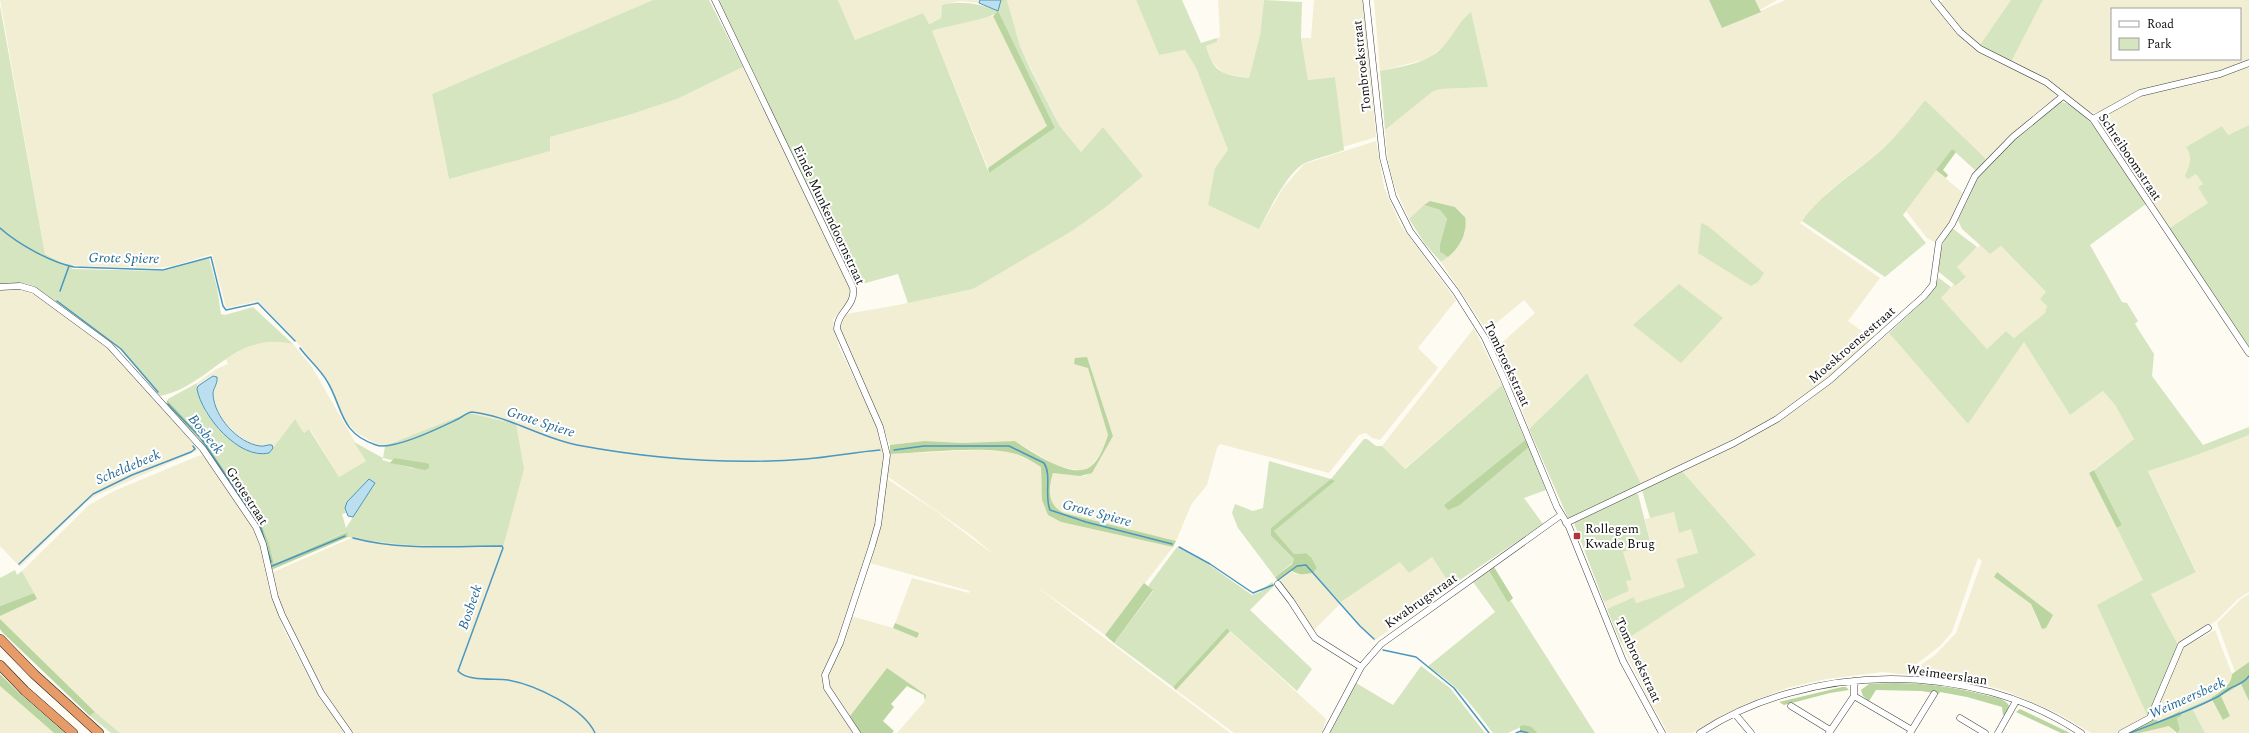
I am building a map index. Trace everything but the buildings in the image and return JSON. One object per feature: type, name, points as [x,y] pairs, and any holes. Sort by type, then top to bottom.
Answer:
[{"type":"highway","points":[[0,639],[34,674],[100,733]]},
{"type":"highway","points":[[0,665],[25,691],[73,733]]},
{"type":"street","name":"Einde Munkendoornstraat","points":[[715,0],[758,94],[853,288],[853,299],[837,322],[837,329],[880,426],[887,455],[884,484],[872,546],[840,643],[826,675],[827,688],[857,733]]},
{"type":"street","name":"Tombroekstraat","points":[[1366,0],[1383,158],[1394,201],[1413,236],[1456,292],[1485,338],[1503,377],[1561,516],[1566,523],[1623,661],[1662,733]]},
{"type":"street","name":"Schreiboomstraat","points":[[1934,0],[1960,32],[1980,48],[2046,82],[2093,119],[2249,353]]},
{"type":"street","points":[[2093,119],[2140,93],[2220,74],[2249,63]]},
{"type":"street","name":"Moeskroensestraat","points":[[1566,523],[1734,443],[1777,419],[1830,380],[1924,296],[1933,285],[1939,242],[1952,224],[1975,176],[2013,137],[2063,96]]},
{"type":"street","name":"Grotestraat","points":[[0,287],[20,286],[34,290],[109,345],[203,449],[256,527],[263,544],[274,597],[282,615],[322,693],[349,733]]},
{"type":"street","name":"Kwabrugstraat","points":[[1326,733],[1361,667],[1381,644],[1561,516]]},
{"type":"street","points":[[1278,584],[1315,638],[1361,667]]},
{"type":"street","points":[[2122,733],[2150,718],[2181,645],[2208,628]]},
{"type":"street","name":"Weimeerslaan","points":[[1700,733],[1735,714],[1803,690],[1854,681],[1908,679],[1938,682],[1994,693],[2070,726],[2081,733]]},
{"type":"street","points":[[1791,706],[1830,731],[1854,696],[1854,681]]},
{"type":"street","points":[[1854,696],[1911,732],[1934,694]]},
{"type":"street","points":[[1998,733],[2016,702]]},
{"type":"street","points":[[1735,714],[1751,733]]},
{"type":"street","points":[[1960,718],[1986,733]]},
{"type":"shaded area","points":[[0,0],[653,0],[432,94],[449,179],[550,137],[629,115],[677,99],[743,67],[851,292],[850,301],[833,319],[834,328],[839,347],[879,430],[883,447],[884,460],[877,515],[871,544],[835,650],[822,680],[824,689],[853,733],[352,733],[325,693],[293,633],[277,598],[271,573],[351,538],[371,542],[425,546],[468,413],[397,443],[385,446],[375,443],[357,433],[347,423],[340,412],[328,380],[302,348],[258,301],[226,308],[212,254],[173,266],[155,268],[80,266],[62,263],[45,254]]},
{"type":"shaded area","points":[[838,0],[980,0],[979,3],[960,1],[942,5],[941,18],[928,24],[923,13],[855,40]]},
{"type":"shaded area","points":[[1007,0],[1136,0],[1159,55],[1185,50],[1196,68],[1228,150],[1215,168],[1259,229],[1283,188],[1304,164],[1376,141],[1384,187],[1400,224],[1456,300],[1418,348],[1438,368],[1380,440],[1372,438],[1366,433],[1359,435],[1329,473],[1220,444],[1217,448],[1207,485],[1191,505],[1176,541],[1064,513],[1056,510],[1053,505],[1050,498],[1049,487],[1053,473],[1086,476],[1113,436],[1088,367],[1108,435],[1100,455],[1090,467],[1084,470],[1057,466],[1015,441],[962,443],[924,441],[890,445],[876,410],[846,349],[840,329],[846,314],[898,305],[973,289],[1072,231],[1106,207],[1143,176],[1103,127],[1081,152],[1059,125],[1020,46]]},
{"type":"shaded area","points":[[1218,0],[1264,0],[1260,35],[1249,78],[1224,74],[1210,60],[1206,46],[1217,42],[1217,38],[1220,37]]},
{"type":"shaded area","points":[[1314,0],[1363,0],[1376,137],[1343,147],[1335,77],[1308,80],[1301,38],[1311,38]]},
{"type":"shaded area","points":[[1374,0],[1709,0],[1723,28],[1785,0],[1931,0],[1957,32],[2042,82],[2056,95],[2054,99],[2031,117],[1986,159],[1925,100],[1899,132],[1879,152],[1828,192],[1800,223],[1880,278],[1848,321],[1873,339],[1820,386],[1764,424],[1641,484],[1587,373],[1529,429],[1508,373],[1496,348],[1535,313],[1524,300],[1486,330],[1441,262],[1454,251],[1465,232],[1465,217],[1455,207],[1430,201],[1409,219],[1394,185],[1388,161],[1385,130],[1432,92],[1440,89],[1488,87],[1453,34],[1445,45],[1427,59],[1380,71]]},
{"type":"shaded area","points":[[1755,0],[1777,0],[1760,10]]},
{"type":"shaded area","points":[[1943,0],[2011,0],[1980,45],[1962,31],[1939,5]]},
{"type":"shaded area","points":[[2043,0],[2249,0],[2249,60],[2221,71],[2142,90],[2099,112],[2091,113],[2011,62]]},
{"type":"shaded area","points":[[993,16],[1047,126],[988,168],[932,31],[970,20]]},
{"type":"shaded area","points":[[2249,66],[2249,125],[2228,135],[2222,126],[2186,147],[2191,154],[2191,162],[2186,176],[2196,174],[2203,184],[2198,187],[2209,203],[2168,229],[2100,125],[2100,121],[2102,117],[2140,96],[2209,81]]},
{"type":"shaded area","points":[[1936,170],[1963,193],[1948,226],[1936,243],[1927,238],[1906,211]]},
{"type":"shaded area","points":[[1980,245],[1990,254],[2001,246],[2046,292],[2047,306],[2045,313],[2014,338],[2006,331],[1987,349],[1940,298],[1954,284],[1957,286],[1966,277],[1956,267]]},
{"type":"shaded area","points":[[18,288],[40,297],[103,343],[118,357],[196,447],[197,451],[97,495],[86,502],[20,567],[0,546],[0,290]]},
{"type":"shaded area","points":[[1474,328],[1502,385],[1404,469],[1382,446]]},
{"type":"shaded area","points":[[1889,333],[1968,424],[2024,342],[2070,415],[2103,391],[2115,405],[2134,439],[2089,473],[2144,580],[2148,717],[2120,733],[2091,733],[2059,714],[2006,691],[1973,682],[1883,672],[1826,679],[1787,688],[1748,703],[1692,733],[1668,733],[1648,698],[1621,643],[1756,555],[1681,470],[1755,435],[1806,403]],"holes":[[[1978,558],[1982,561],[1956,633],[1935,655],[1912,671],[1909,670],[1941,645],[1952,632]],[[1997,572],[2053,615],[2045,628],[2039,624],[2031,604],[1994,577]]]},
{"type":"shaded area","points":[[278,340],[293,344],[312,367],[366,461],[339,477],[310,429],[304,433],[295,419],[273,448],[272,445],[262,447],[248,442],[234,432],[220,417],[215,406],[213,393],[217,383],[198,386],[197,383],[216,369],[228,364],[226,359],[243,349],[257,343]]},
{"type":"shaded area","points":[[2249,435],[2249,592],[2238,599],[2216,621],[2178,645],[2151,594],[2196,571],[2148,470],[2197,455]]},
{"type":"shaded area","points":[[979,450],[1003,451],[1016,454],[1041,466],[1041,485],[1048,515],[1061,522],[1173,547],[1105,635],[1033,584],[1230,733],[897,733],[925,701],[926,695],[887,668],[850,716],[829,685],[828,675],[851,616],[893,628],[917,638],[918,633],[895,623],[912,578],[969,593],[970,591],[870,563],[887,479],[933,509],[997,557],[972,536],[887,476],[890,454]]},
{"type":"shaded area","points":[[203,455],[253,528],[259,541],[269,589],[284,630],[320,698],[346,733],[120,733],[95,712],[0,619],[0,616],[37,599],[22,571],[89,505],[114,491]]},
{"type":"shaded area","points":[[1674,512],[1691,529],[1698,553],[1685,587],[1636,603],[1634,597],[1607,609],[1604,602],[1629,591],[1626,581],[1632,579],[1623,552],[1651,545],[1645,519]]},
{"type":"shaded area","points":[[1432,557],[1451,586],[1374,641],[1341,603],[1313,631],[1277,580],[1291,570],[1295,574],[1313,573],[1341,602],[1400,562]]},
{"type":"shaded area","points":[[2249,594],[2249,662],[2235,672],[2217,623],[2241,599]]},
{"type":"shaded area","points":[[2215,630],[2232,674],[2232,679],[2211,698],[2163,719],[2156,721],[2152,719],[2180,649]]},
{"type":"shaded area","points":[[1230,631],[1326,719],[1322,733],[1234,733],[1176,690]]},
{"type":"shaded area","points":[[2241,684],[2249,701],[2249,733],[2205,733],[2193,710],[2212,701],[2223,720],[2230,716],[2221,696]]},
{"type":"shaded area","points":[[0,686],[25,708],[54,733],[0,733]]},
{"type":"shaded area","points":[[2170,726],[2175,733],[2139,733],[2160,727]]},
{"type":"green space","points":[[653,0],[709,0],[743,67],[677,99],[629,115],[550,137],[550,151],[449,179],[432,94]]},
{"type":"green space","points":[[719,0],[838,0],[855,40],[923,13],[929,24],[941,18],[942,5],[963,3],[985,6],[998,11],[1001,0],[1007,0],[1020,46],[1059,125],[1081,152],[1103,127],[1143,176],[1106,207],[1072,231],[973,289],[908,303],[898,274],[855,286]],"holes":[[[998,12],[1055,128],[989,173],[932,31],[986,18]]]},
{"type":"green space","points":[[1136,0],[1182,0],[1201,43],[1217,38],[1217,42],[1206,46],[1212,62],[1216,67],[1220,71],[1232,76],[1249,78],[1260,35],[1264,0],[1302,2],[1301,38],[1308,80],[1335,77],[1344,150],[1310,161],[1298,168],[1285,183],[1259,229],[1208,205],[1215,168],[1228,150],[1196,68],[1185,50],[1159,55]]},
{"type":"green space","points":[[1709,0],[1755,0],[1761,12],[1722,28]]},
{"type":"green space","points":[[2011,0],[2043,0],[2011,62],[1992,54],[1980,45]]},
{"type":"green space","points":[[0,6],[45,254],[62,263],[73,265],[72,269],[164,271],[209,258],[217,287],[221,314],[225,315],[253,307],[293,344],[272,342],[254,345],[223,361],[178,391],[160,396],[121,350],[34,286],[23,283],[0,284]]},
{"type":"green space","points":[[998,11],[1055,128],[989,173],[988,168],[1047,126],[993,16]]},
{"type":"green space","points":[[1471,12],[1488,87],[1440,89],[1432,92],[1385,130],[1380,71],[1416,63],[1432,56],[1440,50],[1467,15]]},
{"type":"green space","points":[[1925,100],[1986,159],[1976,171],[1952,149],[1903,215],[1926,243],[1885,277],[1802,221],[1828,193],[1885,147],[1903,128]]},
{"type":"green space","points":[[2061,102],[2072,106],[2084,115],[2096,129],[2146,204],[2090,245],[2122,302],[2127,303],[2138,321],[2135,324],[2154,354],[2152,376],[2203,445],[2249,427],[2249,435],[2197,455],[2148,471],[2196,572],[2151,594],[2178,645],[2148,717],[2097,605],[2143,580],[2117,528],[2122,525],[2094,470],[2134,439],[2115,405],[2103,391],[2070,415],[2024,342],[1968,424],[1889,333],[1926,299],[1939,278],[1951,287],[1941,298],[1987,349],[2006,331],[2014,338],[2045,313],[2047,306],[2040,299],[2046,292],[2001,246],[1990,254],[1962,229],[1958,220],[1980,173],[2012,140],[2056,104]]},
{"type":"green space","points":[[2249,125],[2249,349],[2168,229],[2208,203],[2198,187],[2203,184],[2196,174],[2188,179],[2185,176],[2190,161],[2190,154],[2186,147],[2222,126],[2228,135]]},
{"type":"green space","points":[[1952,149],[1956,152],[1943,170],[1948,175],[1946,178],[1936,170]]},
{"type":"green space","points":[[1430,201],[1455,207],[1465,217],[1466,223],[1462,239],[1456,249],[1448,257],[1440,252],[1440,244],[1447,219],[1440,210],[1424,205]]},
{"type":"green space","points":[[1424,205],[1440,210],[1447,219],[1440,244],[1440,252],[1448,257],[1441,262],[1425,244],[1409,219]]},
{"type":"green space","points":[[1701,223],[1708,226],[1764,273],[1758,282],[1751,286],[1698,253]]},
{"type":"green space","points":[[1952,228],[1977,247],[1957,267],[1966,277],[1956,286],[1939,272],[1941,248]]},
{"type":"green space","points":[[1679,284],[1723,318],[1681,363],[1633,325]]},
{"type":"green space","points":[[1087,357],[1113,436],[1092,473],[1080,476],[1053,473],[1050,485],[1050,496],[1054,506],[1064,513],[1176,541],[1173,547],[1061,522],[1048,515],[1042,500],[1041,467],[1016,454],[988,450],[954,450],[890,454],[890,445],[924,441],[962,443],[1015,441],[1051,463],[1062,467],[1073,470],[1082,470],[1090,467],[1099,457],[1108,435],[1088,368],[1074,364],[1075,358]]},
{"type":"green space","points":[[1587,373],[1641,484],[1568,518],[1529,429]]},
{"type":"green space","points":[[197,383],[199,397],[206,413],[219,429],[253,453],[269,453],[295,419],[304,433],[309,429],[339,477],[366,461],[354,442],[383,458],[385,446],[468,413],[516,424],[524,469],[503,547],[406,545],[367,541],[348,537],[346,532],[274,564],[269,543],[262,526],[202,437],[168,403],[168,399]],"holes":[[[383,458],[392,460],[394,458],[415,469],[382,460]],[[375,483],[346,528],[342,514],[346,513],[345,508]]]},
{"type":"green space","points":[[1502,385],[1525,440],[1444,505],[1460,505],[1529,447],[1546,490],[1524,498],[1543,524],[1451,586],[1432,557],[1409,573],[1400,562],[1341,602],[1313,573],[1317,568],[1312,558],[1306,553],[1294,554],[1273,531],[1335,481],[1271,528],[1271,536],[1294,559],[1292,563],[1275,577],[1238,528],[1232,513],[1235,504],[1253,511],[1263,508],[1269,461],[1331,479],[1364,439],[1367,439],[1376,446],[1382,446],[1405,469]]},
{"type":"green space","points":[[167,400],[202,437],[262,526],[269,543],[274,564],[347,532],[348,537],[271,570],[260,528],[200,440],[166,406]]},
{"type":"green space","points":[[1525,440],[1529,447],[1460,505],[1448,510],[1444,505]]},
{"type":"green space","points":[[394,458],[426,463],[429,464],[429,468],[425,470],[390,463]]},
{"type":"green space","points":[[1681,470],[1756,555],[1621,643],[1607,609],[1634,597],[1636,603],[1685,587],[1676,559],[1698,553],[1691,529],[1679,533],[1674,512],[1650,518],[1642,490]]},
{"type":"green space","points":[[2094,470],[2122,525],[2117,528],[2089,473]]},
{"type":"green space","points":[[1331,479],[1335,481],[1274,531],[1294,554],[1306,553],[1312,558],[1317,568],[1313,573],[1304,574],[1299,574],[1291,570],[1277,580],[1275,577],[1292,564],[1294,559],[1271,536],[1271,528]]},
{"type":"green space","points":[[1634,494],[1638,494],[1651,545],[1623,552],[1632,580],[1626,581],[1629,591],[1604,602],[1574,523]]},
{"type":"green space","points":[[1177,547],[1208,564],[1252,595],[1260,592],[1272,582],[1275,585],[1250,610],[1312,669],[1297,691],[1227,628],[1173,687],[1114,643],[1153,591],[1148,586]]},
{"type":"green space","points":[[1494,567],[1513,598],[1508,603],[1489,571]]},
{"type":"green space","points":[[15,570],[17,575],[22,571],[34,593],[0,606],[0,578]]},
{"type":"green space","points":[[1489,571],[1508,603],[1511,601],[1595,733],[1538,733],[1532,727],[1525,725],[1508,733],[1493,733],[1471,705],[1447,680],[1427,667],[1495,612],[1473,582]]},
{"type":"green space","points":[[1997,572],[2053,615],[2046,628],[2042,629],[2031,604],[1994,577]]},
{"type":"green space","points":[[1144,583],[1153,590],[1114,643],[1105,635]]},
{"type":"green space","points":[[34,593],[37,599],[0,616],[0,606]]},
{"type":"green space","points":[[0,619],[95,712],[90,716],[2,632],[0,629]]},
{"type":"green space","points":[[895,623],[919,633],[917,638],[893,628]]},
{"type":"green space","points":[[1227,628],[1230,631],[1176,690],[1173,687]]},
{"type":"green space","points":[[2249,662],[2249,701],[2241,684],[2221,696],[2230,716],[2223,720],[2211,698],[2230,682],[2232,674]]},
{"type":"green space","points":[[1421,666],[1450,688],[1485,733],[1330,733],[1356,683],[1393,705]]},
{"type":"green space","points":[[887,668],[926,695],[925,701],[924,695],[907,686],[891,704],[894,707],[883,721],[894,731],[892,733],[860,733],[850,716]]},
{"type":"green space","points":[[0,674],[19,693],[65,733],[54,733],[0,686]]},
{"type":"green space","points":[[1898,683],[1942,686],[1998,698],[2005,701],[2009,706],[2005,715],[2003,715],[2002,707],[1967,697],[1940,692],[1939,694],[1921,691],[1876,690],[1869,701],[1863,696],[1861,690],[1869,684]]},
{"type":"green space","points":[[1846,687],[1849,690],[1830,693],[1784,705],[1779,702]]},
{"type":"green space","points":[[2211,698],[2212,701],[2193,710],[2205,733],[2177,733],[2180,730],[2177,718],[2182,716],[2180,711]]},
{"type":"green space","points":[[2020,709],[2070,733],[2061,733],[2016,712]]},
{"type":"green space","points":[[2180,711],[2182,716],[2177,718],[2180,730],[2177,733],[2169,726],[2139,733],[2125,733],[2152,719],[2159,721]]},
{"type":"green space","points":[[95,712],[120,733],[111,733],[90,716]]},
{"type":"green space","points":[[1525,725],[1532,727],[1538,733],[1520,733],[1520,726]]},
{"type":"water","points":[[980,0],[1001,0],[998,11],[979,3]]},
{"type":"water","points":[[213,376],[217,377],[217,382],[213,392],[214,403],[223,420],[229,428],[244,440],[260,446],[272,445],[273,448],[269,453],[257,453],[246,450],[234,443],[214,423],[200,400],[197,389],[198,386]]},
{"type":"water","points":[[369,479],[375,483],[353,517],[348,516],[345,508],[347,502]]},
{"type":"waterway","name":"Grote Spiere","points":[[0,228],[35,252],[65,265],[74,267],[163,270],[211,257],[223,306],[226,310],[258,303],[295,341]]},
{"type":"waterway","name":"Bosbeek","points":[[60,291],[69,266]]},
{"type":"waterway","name":"Bosbeek","points":[[57,301],[121,349],[158,392]]},
{"type":"waterway","name":"Grote Spiere","points":[[300,348],[327,381],[348,426],[355,434],[376,445],[394,445],[405,442],[472,412],[486,414],[512,422],[564,442],[577,445],[634,454],[691,460],[777,461],[880,450]]},
{"type":"waterway","name":"Bosbeek","points":[[168,404],[200,437],[261,528],[271,562]]},
{"type":"waterway","name":"Scheldebeek","points":[[19,564],[93,494],[132,475],[191,452],[195,449],[193,446]]},
{"type":"waterway","name":"Grote Spiere","points":[[894,450],[924,446],[1009,446],[1044,463],[1048,479],[1048,504],[1050,510],[1086,522],[1172,544]]},
{"type":"waterway","name":"Bosbeek","points":[[272,566],[345,536]]},
{"type":"waterway","name":"Bosbeek","points":[[353,538],[390,545],[408,546],[502,546],[503,548],[458,671],[468,677],[508,680],[544,692],[580,714],[589,723],[595,733]]},
{"type":"waterway","name":"Grote Spiere","points":[[1179,547],[1210,564],[1253,593],[1273,585]]},
{"type":"waterway","name":"Grote Spiere","points":[[1278,580],[1297,566],[1306,565],[1360,626],[1374,639]]},
{"type":"waterway","name":"Grote Spiere","points":[[1383,650],[1416,657],[1454,688],[1489,733]]},
{"type":"waterway","name":"Weimeersbeek","points":[[2130,733],[2183,713],[2215,698],[2243,682],[2249,676]]},
{"type":"waterway","name":"Grote Spiere","points":[[1516,733],[1521,731],[1528,733]]},
{"type":"place","name":"Rollegem Kwade Brug","points":[[1577,536]]}]
